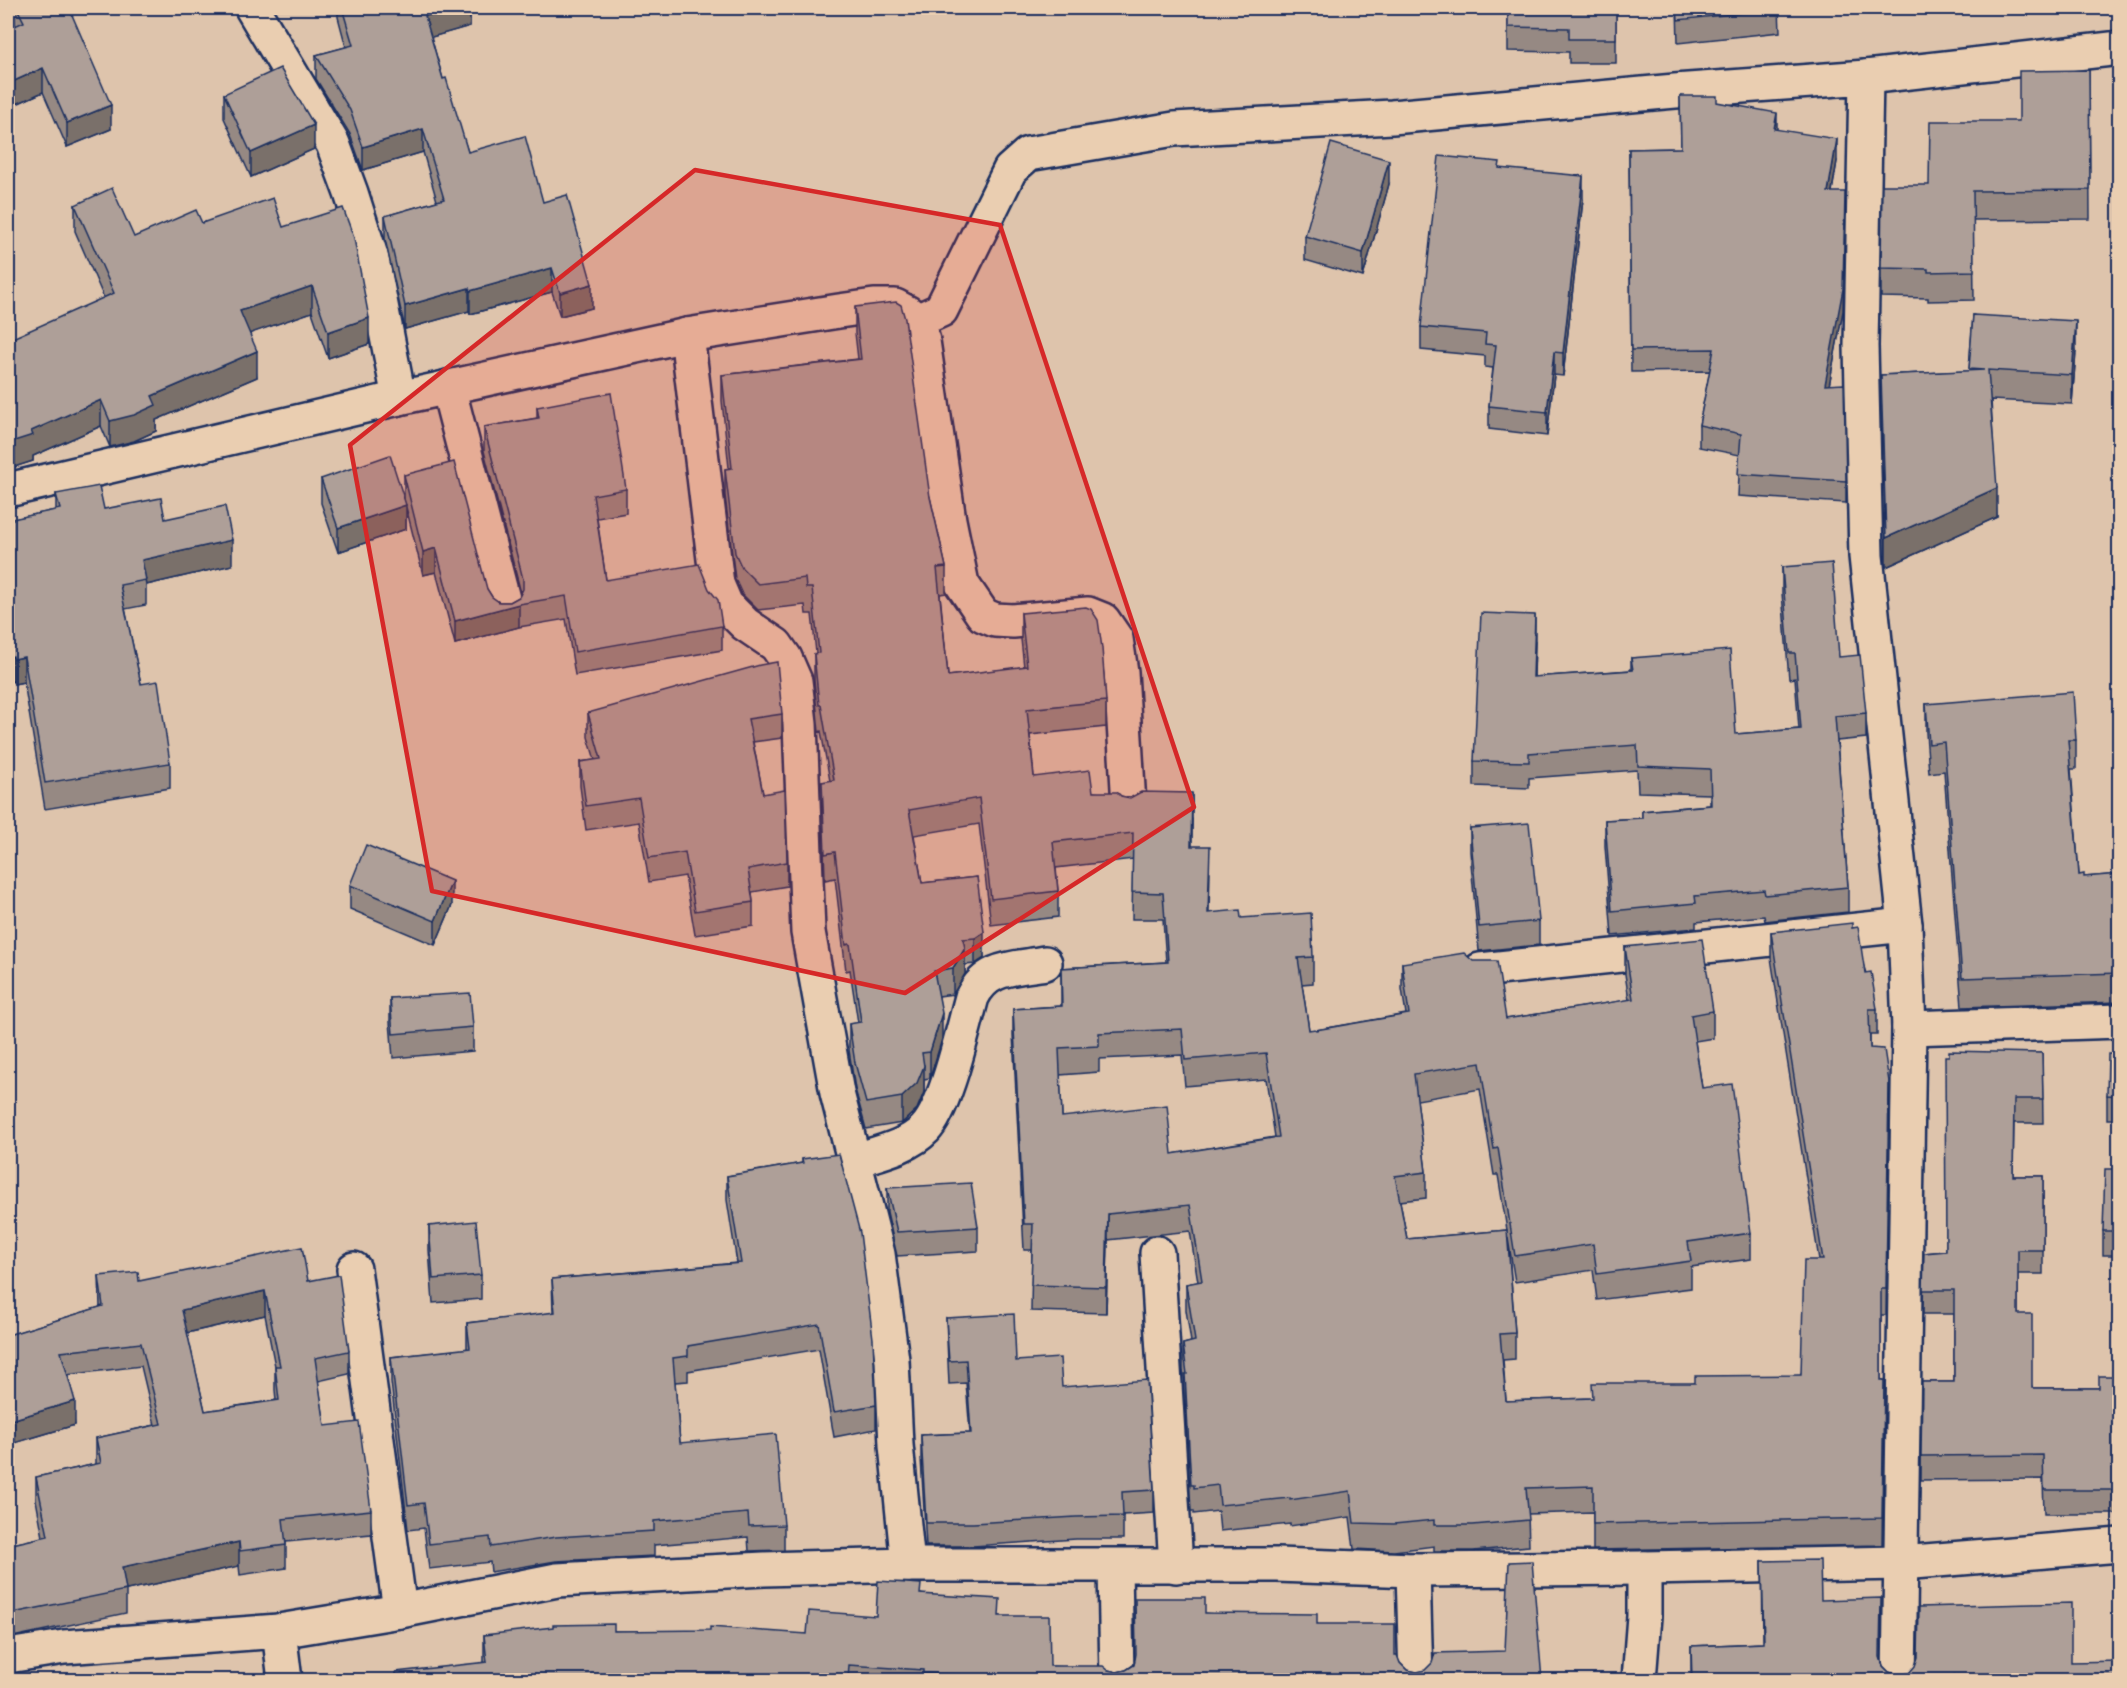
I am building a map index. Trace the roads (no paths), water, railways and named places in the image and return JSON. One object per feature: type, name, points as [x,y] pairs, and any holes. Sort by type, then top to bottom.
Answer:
[{"type":"street","points":[[252,8],[333,144],[372,259],[399,398]]},
{"type":"street","points":[[917,321],[941,310],[1010,170],[1028,154],[1174,129],[1392,117],[1675,91],[1866,77],[2120,48]]},
{"type":"street","points":[[1866,77],[1861,346],[1866,556],[1905,925],[1909,1028],[1899,1680]]},
{"type":"street","points":[[8,489],[399,398],[687,335],[874,306],[894,306],[917,321],[923,340],[949,520],[962,584],[983,615],[995,620],[1012,621],[1088,614],[1103,620],[1116,639],[1121,672],[1129,805]]},
{"type":"street","points":[[687,335],[717,584],[726,605],[745,624],[776,645],[785,658],[795,681],[800,723],[808,933],[837,1093],[878,1254],[892,1360],[896,1446],[908,1565]]},
{"type":"street","points":[[448,387],[505,607]]},
{"type":"street","points":[[1480,970],[1905,925]]},
{"type":"street","points":[[854,1161],[904,1144],[925,1130],[938,1110],[978,985],[986,977],[1000,971],[1045,963]]},
{"type":"street","points":[[1909,1028],[2120,1022]]},
{"type":"street","points":[[1157,1253],[1176,1566]]},
{"type":"street","points":[[354,1269],[400,1611]]},
{"type":"street","points":[[8,1656],[64,1647],[279,1631],[400,1611],[557,1580],[764,1569],[908,1565],[1277,1565],[1413,1570],[1644,1568],[1901,1563],[2120,1545]]},
{"type":"street","points":[[1115,1566],[1117,1680]]},
{"type":"street","points":[[1639,1680],[1644,1616],[1644,1568]]},
{"type":"street","points":[[1413,1570],[1416,1680]]},
{"type":"street","points":[[279,1631],[285,1680]]}]
